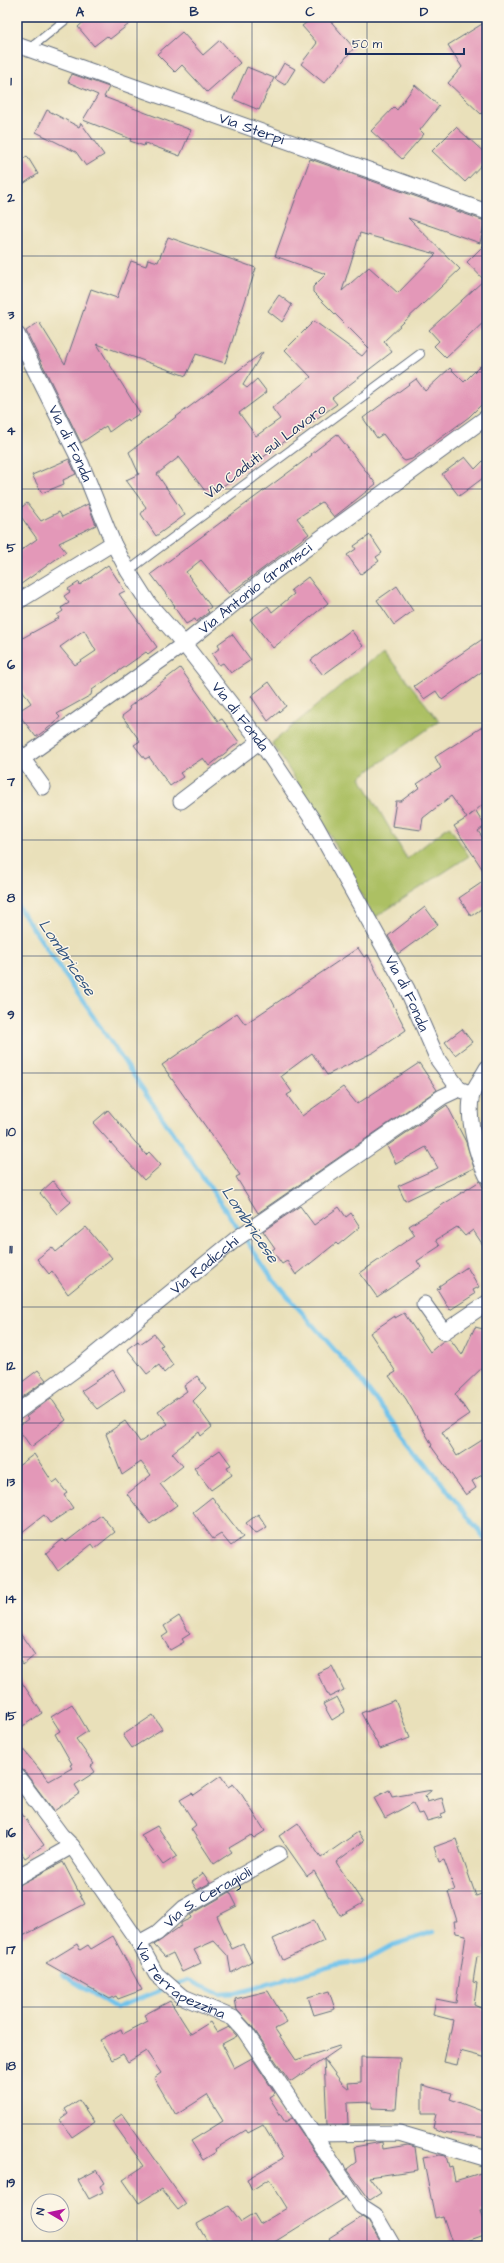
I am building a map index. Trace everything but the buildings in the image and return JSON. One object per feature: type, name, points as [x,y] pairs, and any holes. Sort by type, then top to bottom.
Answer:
[{"type":"street","name":"Via Sterpi","points":[[23,47],[487,212]]},
{"type":"street","name":"Via di Fonda","points":[[17,334],[81,463],[113,543],[128,571],[149,604],[184,644],[260,741],[314,822],[407,989],[438,1060],[466,1092]]},
{"type":"street","name":"Via Antonio Gramsci","points":[[20,755],[184,644],[270,575],[487,417]]},
{"type":"street","points":[[17,602],[113,543]]},
{"type":"street","points":[[181,802],[260,741]]},
{"type":"street","points":[[20,755],[43,787]]},
{"type":"street","points":[[487,1068],[466,1092],[474,1135],[482,1167],[487,1176]]},
{"type":"street","name":"Via Radicchi","points":[[17,1412],[83,1364],[236,1239],[260,1222],[442,1097],[487,1089]]},
{"type":"street","points":[[424,1304],[444,1332],[487,1303]]},
{"type":"street","name":"Via Terrapezzina","points":[[17,1776],[61,1835],[72,1846],[139,1943],[156,1974],[181,1996],[233,2018],[244,2030],[361,2206],[375,2214],[393,2246]]},
{"type":"street","points":[[17,1877],[72,1846]]},
{"type":"street","name":"Via S. Ceragioli","points":[[139,1943],[157,1934],[184,1908],[279,1854]]},
{"type":"street","points":[[312,2134],[399,2133],[487,2159]]},
{"type":"lane","points":[[23,47],[69,17]]},
{"type":"lane","name":"Via Caduti sul Lavoro","points":[[128,571],[420,354]]},
{"type":"green space","points":[[383,650],[439,721],[360,777],[407,859],[449,826],[469,856],[374,918],[326,827],[272,743]]},
{"type":"waterway","name":"Lombricese","points":[[17,905],[272,1278],[359,1378],[487,1541]]},
{"type":"waterway","points":[[174,1985],[188,1980],[220,1994],[236,1993],[336,1965],[364,1961],[393,1945],[433,1932]]},
{"type":"waterway","points":[[62,1974],[116,2008],[167,1988]]}]
